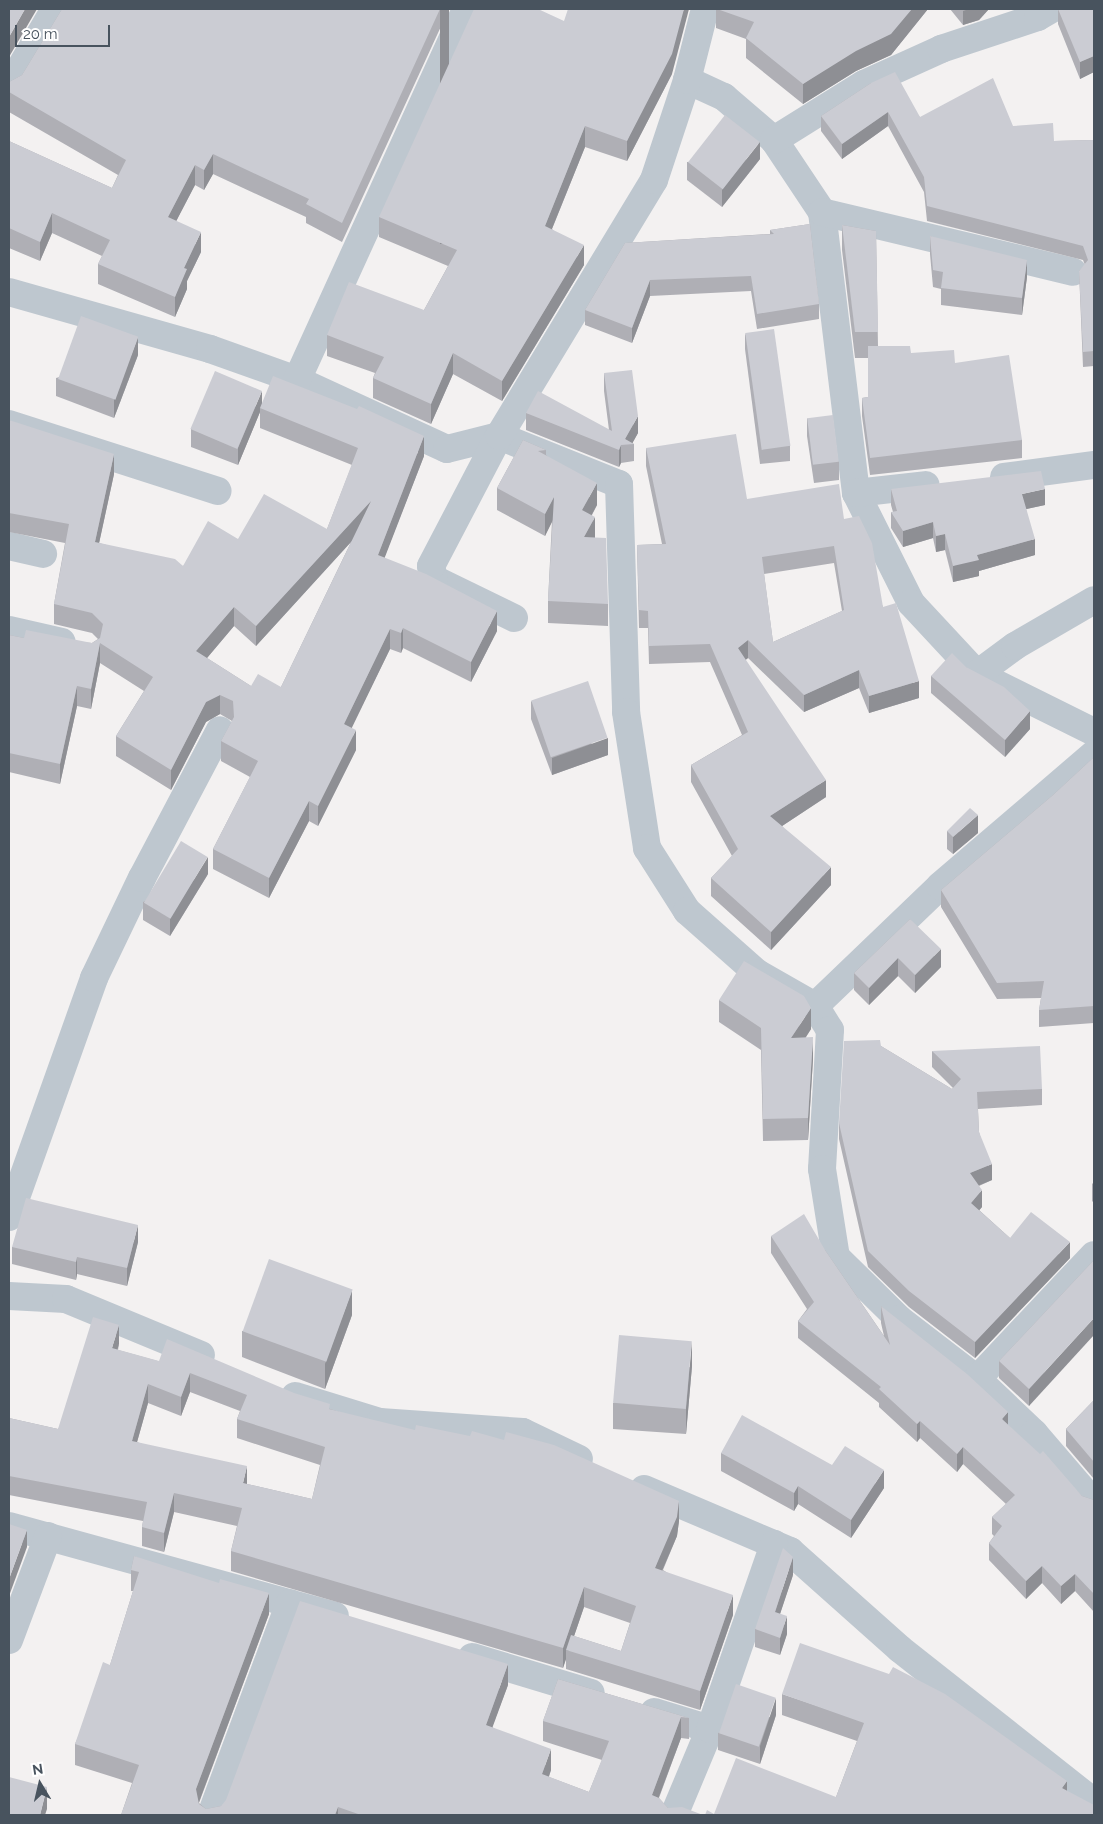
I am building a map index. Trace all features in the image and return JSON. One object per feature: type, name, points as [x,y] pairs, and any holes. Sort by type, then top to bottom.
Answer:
[{"type":"street","points":[[9,87],[55,9]]},
{"type":"street","points":[[297,380],[466,9]]},
{"type":"street","points":[[514,618],[434,579],[430,573],[499,436],[654,180],[687,80],[705,9]]},
{"type":"street","points":[[774,140],[864,84],[941,49],[1038,17],[1052,9]]},
{"type":"street","points":[[687,80],[724,97],[774,140],[822,212],[856,492],[911,604],[977,674],[1094,732]]},
{"type":"street","points":[[822,212],[1073,272]]},
{"type":"street","points":[[9,292],[210,349],[297,380],[447,449],[499,436],[619,484],[626,712],[647,848],[687,911],[757,973],[816,1006],[830,1030],[822,1169],[836,1256],[899,1319],[977,1379],[1034,1433],[1094,1503]]},
{"type":"street","points":[[9,424],[218,492]]},
{"type":"street","points":[[976,479],[1094,465]]},
{"type":"street","points":[[856,492],[948,482]]},
{"type":"street","points":[[9,546],[43,554]]},
{"type":"street","points":[[977,674],[1016,646],[1094,600]]},
{"type":"street","points":[[9,630],[88,648]]},
{"type":"street","points":[[9,1217],[94,978],[142,878],[220,730]]},
{"type":"street","points":[[816,1006],[940,886],[1094,754]]},
{"type":"street","points":[[977,1379],[1094,1255]]},
{"type":"street","points":[[9,1296],[66,1299],[221,1364]]},
{"type":"street","points":[[274,1387],[300,1398],[380,1422],[523,1432],[608,1473],[790,1551],[900,1649],[1094,1802]]},
{"type":"street","points":[[9,1526],[357,1623]]},
{"type":"street","points":[[9,1640],[48,1536]]},
{"type":"street","points":[[674,1815],[710,1729],[774,1544]]},
{"type":"street","points":[[212,1815],[290,1603]]},
{"type":"street","points":[[443,1649],[710,1729]]},
{"type":"building","points":[[9,9],[25,9],[9,37]]},
{"type":"building","points":[[62,9],[440,9],[342,223],[306,204],[309,199],[213,154],[204,170],[195,165],[168,217],[201,232],[184,268],[187,269],[175,297],[98,264],[110,240],[52,213],[40,242],[9,228],[9,141],[112,188],[126,160],[9,92],[9,82],[22,75]]},
{"type":"building","points":[[474,9],[538,9],[564,21],[568,9],[684,9],[672,54],[627,141],[585,126],[545,226],[584,245],[502,381],[453,353],[431,404],[373,378],[384,357],[327,335],[349,282],[424,310],[457,250],[379,217]]},
{"type":"building","points":[[717,9],[912,9],[891,34],[856,51],[803,84],[746,38],[754,22]]},
{"type":"building","points":[[1058,9],[1094,9],[1094,56],[1080,62]]},
{"type":"building","points":[[895,72],[920,117],[993,78],[1013,126],[1053,123],[1054,141],[1094,140],[1094,351],[1083,352],[1079,271],[1088,260],[1083,246],[927,206],[924,177],[888,112],[842,144],[821,116],[871,83]]},
{"type":"building","points":[[725,115],[760,142],[723,189],[688,162]]},
{"type":"building","points":[[810,224],[819,304],[757,314],[751,276],[650,280],[632,328],[585,310],[625,243],[774,234],[770,230]]},
{"type":"building","points":[[842,225],[876,231],[878,332],[855,332]]},
{"type":"building","points":[[930,236],[1027,260],[1022,298],[941,288],[943,272],[933,270]]},
{"type":"building","points":[[81,316],[138,337],[115,400],[58,379]]},
{"type":"building","points":[[774,329],[790,446],[762,450],[745,333]]},
{"type":"building","points":[[868,346],[910,346],[911,353],[954,350],[955,363],[1009,355],[1022,440],[870,458],[862,398],[868,397]]},
{"type":"building","points":[[632,370],[638,416],[625,439],[634,444],[621,445],[619,450],[526,413],[538,391],[612,431],[604,373]]},
{"type":"building","points":[[215,371],[262,391],[237,449],[190,429]]},
{"type":"building","points":[[273,376],[357,409],[359,406],[424,436],[378,555],[426,574],[497,611],[471,662],[403,628],[401,633],[390,629],[344,724],[356,730],[318,806],[309,801],[269,878],[213,849],[258,761],[221,741],[234,717],[233,701],[220,695],[206,702],[171,770],[116,736],[153,677],[100,643],[91,689],[77,686],[60,764],[9,753],[9,635],[24,638],[26,630],[92,643],[100,638],[103,624],[92,613],[54,604],[69,524],[9,513],[9,420],[114,454],[95,542],[175,559],[183,566],[208,521],[238,539],[264,494],[327,529],[358,448],[260,408]],"holes":[[[371,501],[281,687],[258,674],[251,686],[196,651],[234,607],[256,626]]]},
{"type":"building","points":[[833,415],[839,462],[813,465],[807,418]]},
{"type":"building","points":[[736,434],[747,499],[839,484],[844,519],[859,516],[872,543],[883,607],[896,603],[919,681],[869,696],[859,670],[804,695],[748,640],[738,648],[826,780],[770,816],[831,867],[771,932],[711,878],[738,849],[691,765],[748,732],[710,644],[649,646],[648,611],[639,610],[637,545],[666,544],[646,448]],"holes":[[[834,546],[844,610],[773,642],[762,557]]]},
{"type":"building","points":[[523,440],[546,450],[538,451],[597,483],[582,510],[595,517],[584,537],[606,538],[608,604],[548,601],[554,497],[545,514],[497,488]]},
{"type":"building","points":[[1041,471],[1045,489],[1022,494],[1035,539],[977,555],[979,560],[953,566],[945,534],[936,536],[933,522],[903,531],[891,512],[897,511],[891,489]]},
{"type":"building","points":[[952,653],[966,667],[1004,687],[1030,711],[1005,740],[931,676]]},
{"type":"building","points":[[588,681],[608,738],[551,757],[531,701]]},
{"type":"building","points":[[1094,757],[1094,1006],[1039,1010],[1044,981],[997,983],[941,890],[1053,795]]},
{"type":"building","points":[[970,808],[978,815],[953,837],[947,831]]},
{"type":"building","points":[[181,841],[208,857],[170,919],[144,903]]},
{"type":"building","points":[[910,919],[941,949],[915,975],[898,958],[869,988],[854,973]]},
{"type":"building","points":[[744,961],[804,996],[811,1008],[791,1038],[813,1037],[808,1118],[763,1119],[761,1028],[719,1000]]},
{"type":"building","points":[[880,1040],[881,1046],[952,1089],[961,1079],[932,1051],[1040,1046],[1042,1089],[977,1092],[979,1132],[992,1164],[970,1173],[982,1190],[971,1203],[1010,1238],[1031,1212],[1070,1242],[975,1342],[909,1291],[868,1251],[839,1123],[844,1041]]},
{"type":"building","points":[[26,1198],[138,1225],[127,1268],[77,1257],[76,1262],[12,1247]]},
{"type":"building","points":[[804,1214],[825,1250],[890,1345],[881,1306],[967,1374],[1008,1412],[1002,1419],[1040,1454],[1043,1451],[1082,1496],[1094,1500],[1094,1594],[1075,1574],[1061,1586],[1042,1566],[1026,1581],[989,1543],[1002,1526],[992,1517],[1015,1495],[963,1447],[957,1454],[920,1421],[917,1424],[879,1389],[881,1387],[798,1321],[814,1302],[771,1236]]},
{"type":"building","points":[[269,1259],[353,1289],[326,1362],[243,1331]]},
{"type":"building","points":[[1094,1260],[1094,1318],[1029,1389],[999,1361]]},
{"type":"building","points":[[93,1317],[119,1325],[112,1348],[159,1361],[167,1339],[294,1393],[330,1404],[329,1409],[415,1430],[416,1425],[470,1436],[472,1431],[504,1440],[506,1432],[554,1445],[679,1501],[677,1517],[655,1568],[733,1595],[700,1691],[566,1650],[571,1635],[621,1651],[636,1606],[584,1587],[563,1648],[231,1551],[242,1508],[174,1493],[164,1533],[142,1527],[147,1502],[9,1476],[9,1418],[58,1429]],"holes":[[[190,1373],[247,1395],[237,1419],[325,1447],[312,1499],[243,1483],[247,1466],[132,1441],[148,1384],[181,1397]]]},
{"type":"building","points":[[619,1335],[692,1341],[686,1409],[613,1403]]},
{"type":"building","points":[[1094,1400],[1094,1462],[1066,1429]]},
{"type":"building","points":[[742,1415],[832,1465],[845,1446],[884,1470],[851,1520],[798,1486],[794,1493],[721,1453]]},
{"type":"building","points":[[9,1524],[27,1530],[9,1579]]},
{"type":"building","points":[[783,1548],[793,1557],[775,1612],[787,1616],[780,1638],[755,1629]]},
{"type":"building","points":[[134,1556],[219,1583],[220,1579],[269,1593],[196,1789],[199,1804],[206,1809],[221,1806],[226,1800],[300,1601],[508,1664],[486,1725],[551,1749],[542,1774],[589,1792],[609,1741],[543,1721],[558,1679],[689,1718],[681,1717],[652,1795],[659,1798],[668,1808],[682,1807],[703,1815],[361,1815],[338,1807],[335,1815],[121,1815],[139,1765],[75,1744],[103,1662],[110,1665],[139,1572],[131,1570]]},
{"type":"building","points":[[800,1643],[889,1674],[893,1667],[945,1694],[1067,1781],[1062,1788],[1094,1805],[1094,1815],[705,1815],[707,1810],[714,1814],[736,1758],[836,1797],[864,1723],[782,1694]]},
{"type":"building","points":[[736,1684],[776,1698],[759,1747],[719,1733]]},
{"type":"building","points":[[9,1777],[47,1787],[40,1815],[9,1815]]}]
